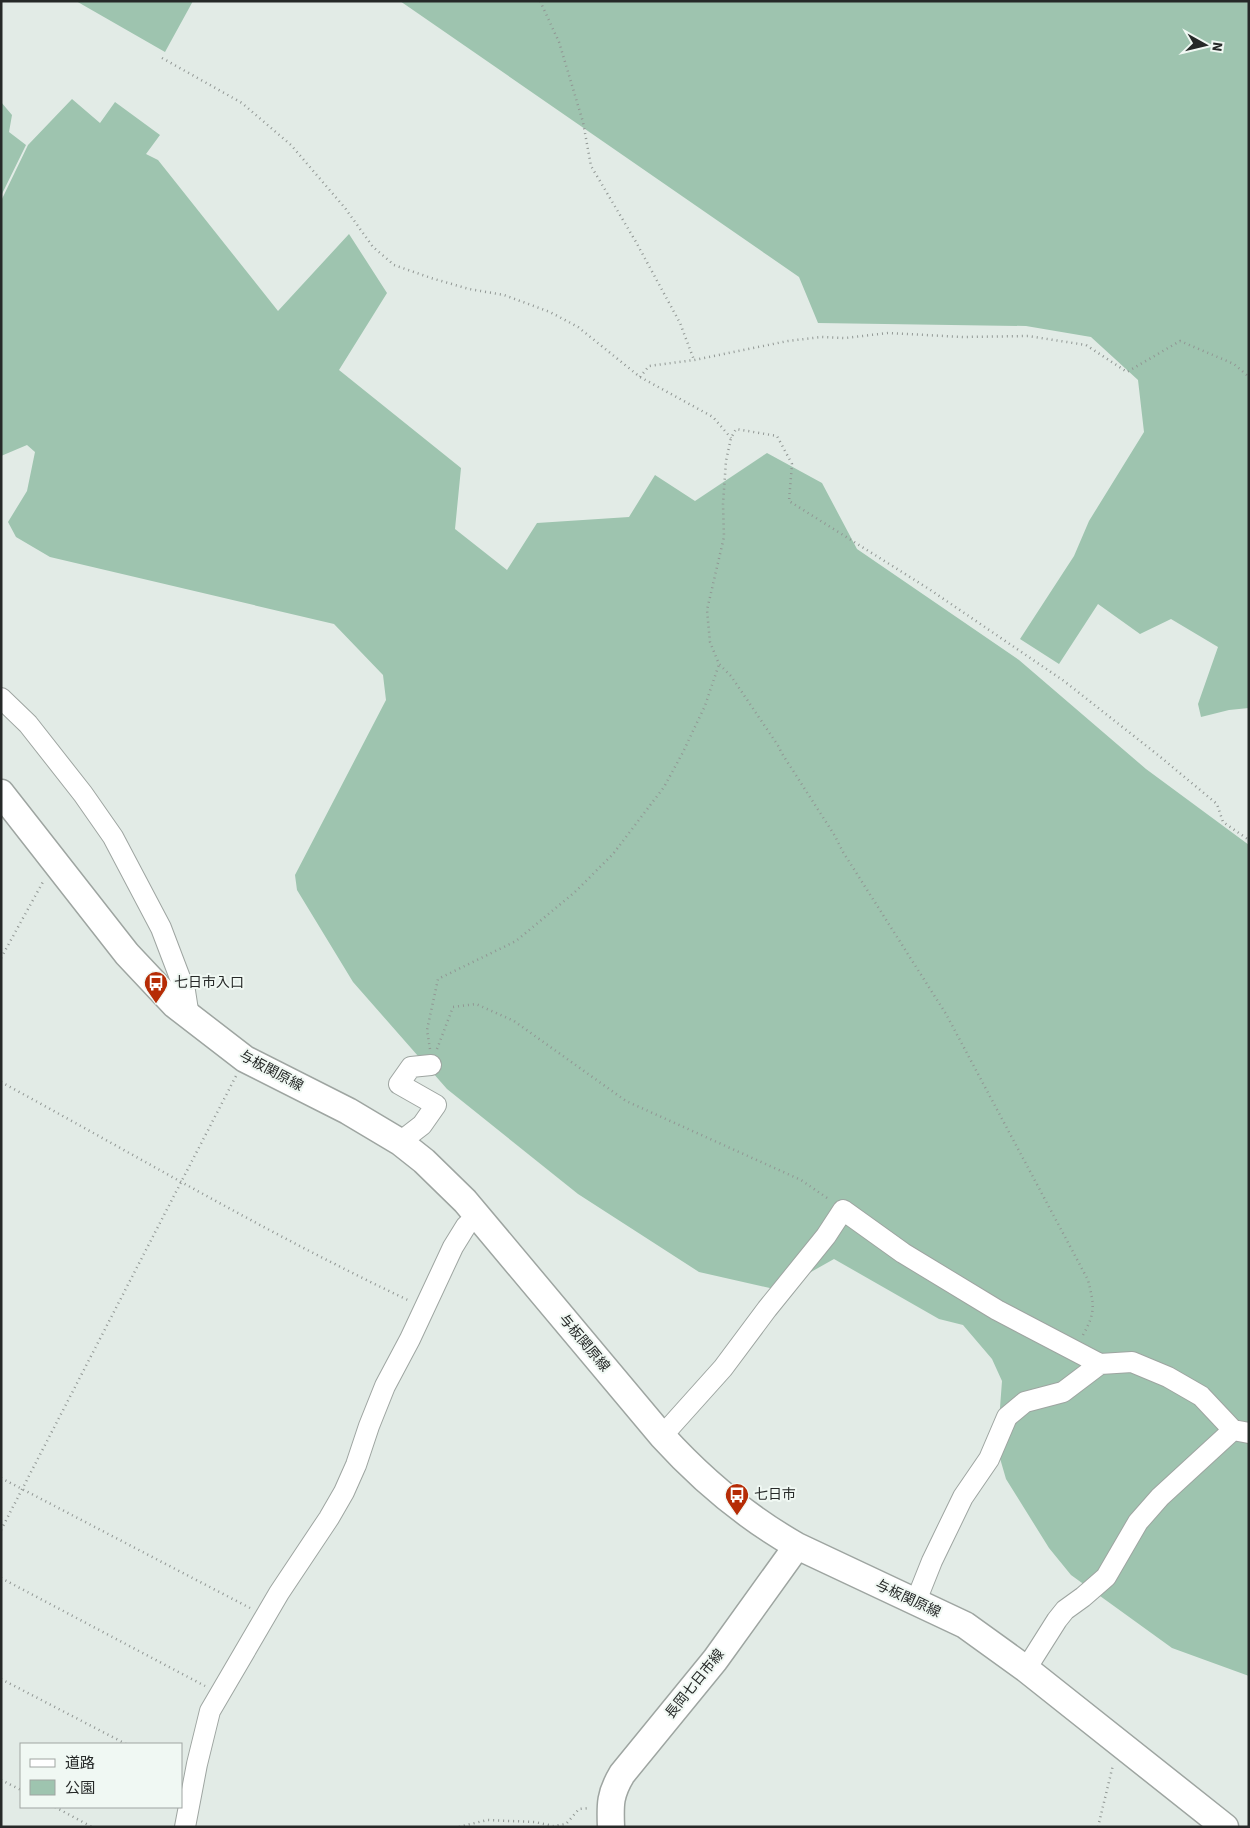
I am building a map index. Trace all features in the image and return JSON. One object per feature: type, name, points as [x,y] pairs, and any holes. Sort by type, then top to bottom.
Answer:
[{"type":"main road","name":"与板関原線","points":[[1,793],[127,954],[150,980],[189,1017],[245,1059],[348,1111],[400,1142],[424,1161],[466,1201],[662,1436],[710,1485],[743,1511],[797,1546],[965,1625],[1026,1669],[1225,1827]]},
{"type":"main road","name":"長岡七日市線","points":[[610,1817],[613,1788],[622,1774],[715,1660],[797,1546]]},
{"type":"street","points":[[1,698],[28,724],[83,794],[113,837],[161,928],[185,991],[189,1017]]},
{"type":"street","points":[[400,1142],[422,1125],[436,1105],[398,1084],[411,1067],[431,1064]]},
{"type":"street","points":[[662,1436],[723,1368],[767,1309],[826,1236],[843,1210],[903,1253],[997,1310],[1100,1364],[1132,1362],[1168,1377],[1201,1396],[1241,1431],[1160,1497],[1138,1522],[1106,1577],[1065,1610],[1026,1669]]},
{"type":"street","points":[[185,1827],[210,1711],[279,1593],[344,1492],[385,1386],[453,1247],[466,1226],[478,1215]]},
{"type":"street","points":[[916,1601],[964,1497],[989,1459],[1008,1417],[1026,1402],[1063,1392],[1100,1364]]},
{"type":"path","points":[[540,1],[559,42],[583,122],[591,166],[636,242],[680,323],[694,360]]},
{"type":"path","points":[[162,58],[242,104],[291,145],[345,208],[373,247],[394,265],[469,289],[504,295],[550,312],[578,327],[640,377],[713,417],[731,438]]},
{"type":"path","points":[[640,377],[649,366],[694,360],[788,341],[888,333],[963,337],[1028,336],[1086,345],[1127,372],[1180,341],[1234,364],[1249,377]]},
{"type":"path","points":[[1075,1350],[1092,1319],[1094,1302],[1088,1280],[946,1014],[843,852],[779,746],[731,676],[718,664],[710,642],[707,610],[724,537],[723,504],[726,461],[731,438],[736,429],[777,436],[792,464],[789,500],[929,589],[1064,681],[1217,804],[1223,822],[1249,840]]},
{"type":"path","points":[[431,1064],[428,1030],[438,978],[516,940],[575,892],[613,854],[664,787],[705,706],[718,664]]},
{"type":"path","points":[[1,958],[45,878],[57,863]]},
{"type":"path","points":[[431,1064],[454,1007],[476,1004],[514,1021],[626,1101],[801,1180],[843,1210]]},
{"type":"path","points":[[1,1530],[245,1059]]},
{"type":"path","points":[[1,1082],[346,1271],[424,1308]]},
{"type":"path","points":[[1,1478],[189,1574],[266,1616]]},
{"type":"path","points":[[1,1578],[219,1694]]},
{"type":"path","points":[[1,1680],[124,1743]]},
{"type":"path","points":[[1098,1827],[1119,1743]]},
{"type":"path","points":[[1,1780],[20,1790]]},
{"type":"path","points":[[57,1808],[92,1827]]},
{"type":"path","points":[[459,1827],[487,1820],[535,1822],[553,1826],[566,1824],[579,1809],[610,1817]]},
{"type":"green space","points":[[76,1],[193,1],[165,52]]},
{"type":"green space","points":[[400,1],[1249,1],[1249,708],[1229,710],[1201,717],[1198,704],[1218,647],[1171,619],[1140,634],[1098,604],[1059,664],[1020,639],[1074,556],[1089,521],[1144,432],[1138,380],[1091,337],[1026,326],[818,323],[799,277]]},
{"type":"green space","points":[[72,99],[100,123],[115,102],[160,135],[146,154],[158,160],[278,311],[349,234],[387,293],[339,370],[461,468],[455,529],[507,570],[537,523],[629,517],[655,475],[695,501],[767,453],[822,483],[857,549],[1019,660],[1146,769],[1249,845],[1249,1676],[1172,1648],[1071,1575],[1049,1548],[1006,1479],[997,1448],[1002,1381],[992,1359],[963,1325],[939,1319],[834,1259],[779,1290],[699,1272],[578,1194],[447,1089],[353,982],[297,890],[295,875],[386,700],[383,675],[334,624],[50,557],[16,537],[8,522],[27,491],[35,452],[27,445],[1,456],[1,201],[28,145]]},
{"type":"green space","points":[[1,102],[12,115],[9,132],[26,145],[1,196]]},
{"type":"place","name":"七日市入口","points":[[156,1004]]},
{"type":"place","name":"七日市","points":[[737,1516]]}]
